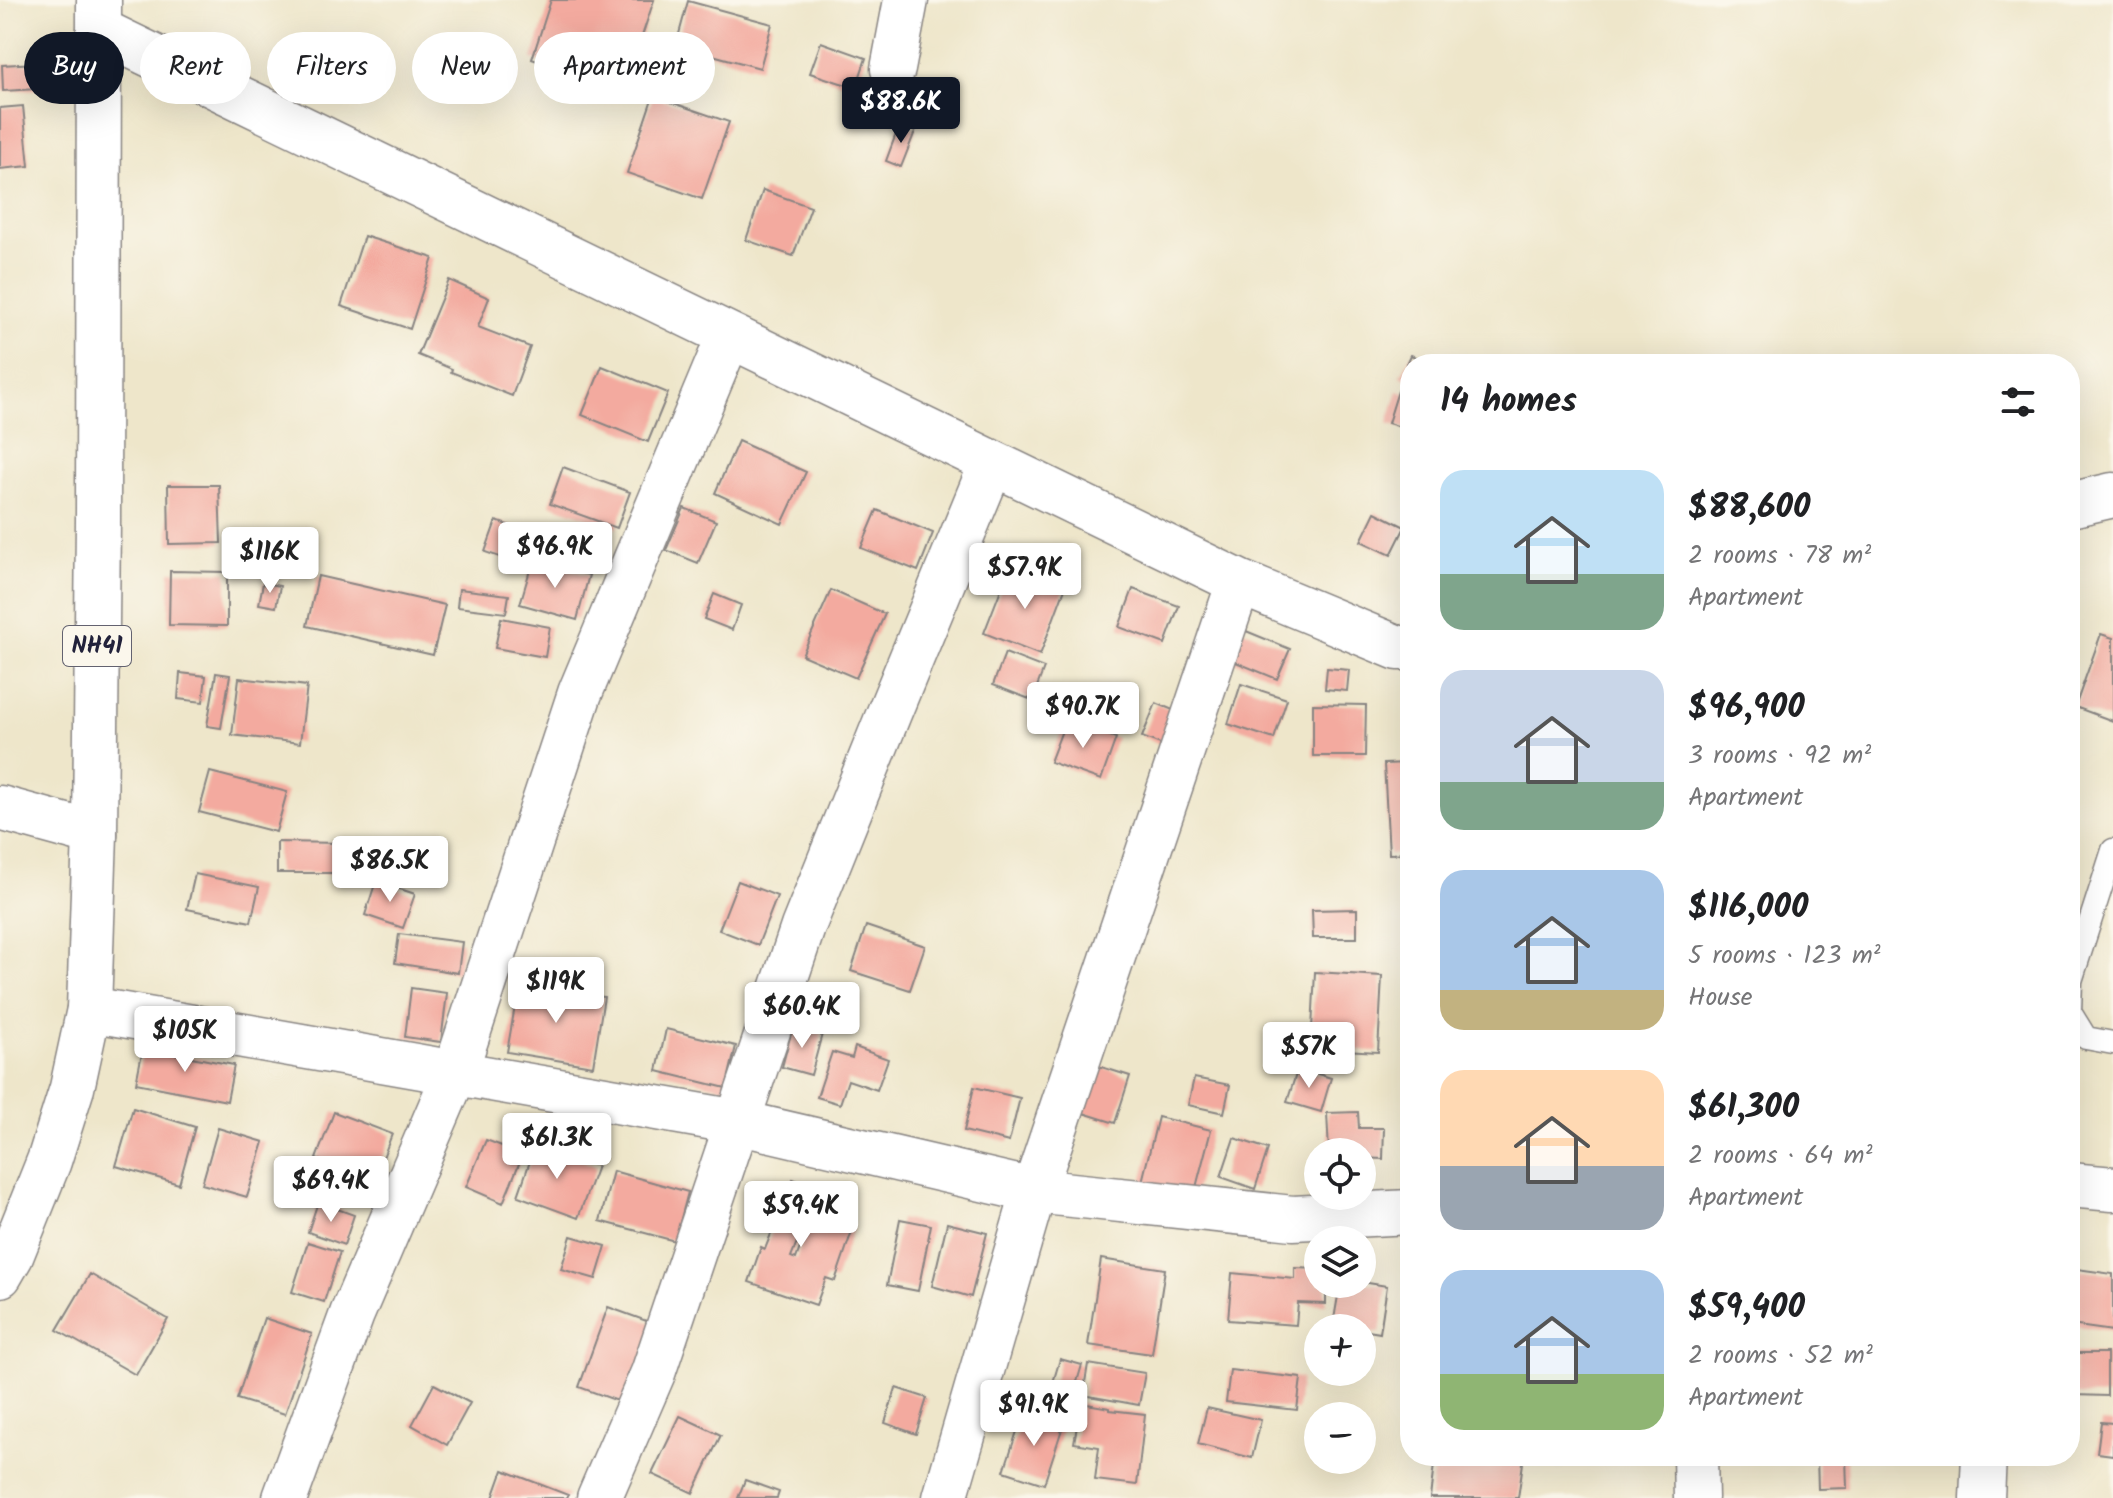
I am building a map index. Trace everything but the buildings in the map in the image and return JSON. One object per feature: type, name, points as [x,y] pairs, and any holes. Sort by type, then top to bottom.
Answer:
[{"type":"main road","points":[[893,69],[906,0]]},
{"type":"main road","points":[[99,15],[729,336],[1239,582],[1400,648]]},
{"type":"main road","name":"NH41","points":[[0,1275],[11,1256],[49,1161],[72,1088],[89,1009],[95,834],[99,15]]},
{"type":"main road","points":[[285,1498],[352,1314],[455,1073],[580,693],[729,336]]},
{"type":"main road","points":[[599,1498],[653,1373],[803,927],[992,463]]},
{"type":"main road","points":[[945,1498],[1034,1191],[1239,582]]},
{"type":"main road","points":[[0,808],[95,834]]},
{"type":"main road","points":[[89,1009],[737,1122],[1034,1191],[1293,1218],[1400,1213]]},
{"type":"main road","points":[[2080,1186],[2113,1189]]},
{"type":"main road","points":[[1695,1466],[1696,1498]]},
{"type":"main road","points":[[1982,1498],[1984,1466]]},
{"type":"lane","points":[[2080,953],[2113,850]]},
{"type":"lane","points":[[2080,1028],[2086,1038],[2113,1043]]}]
